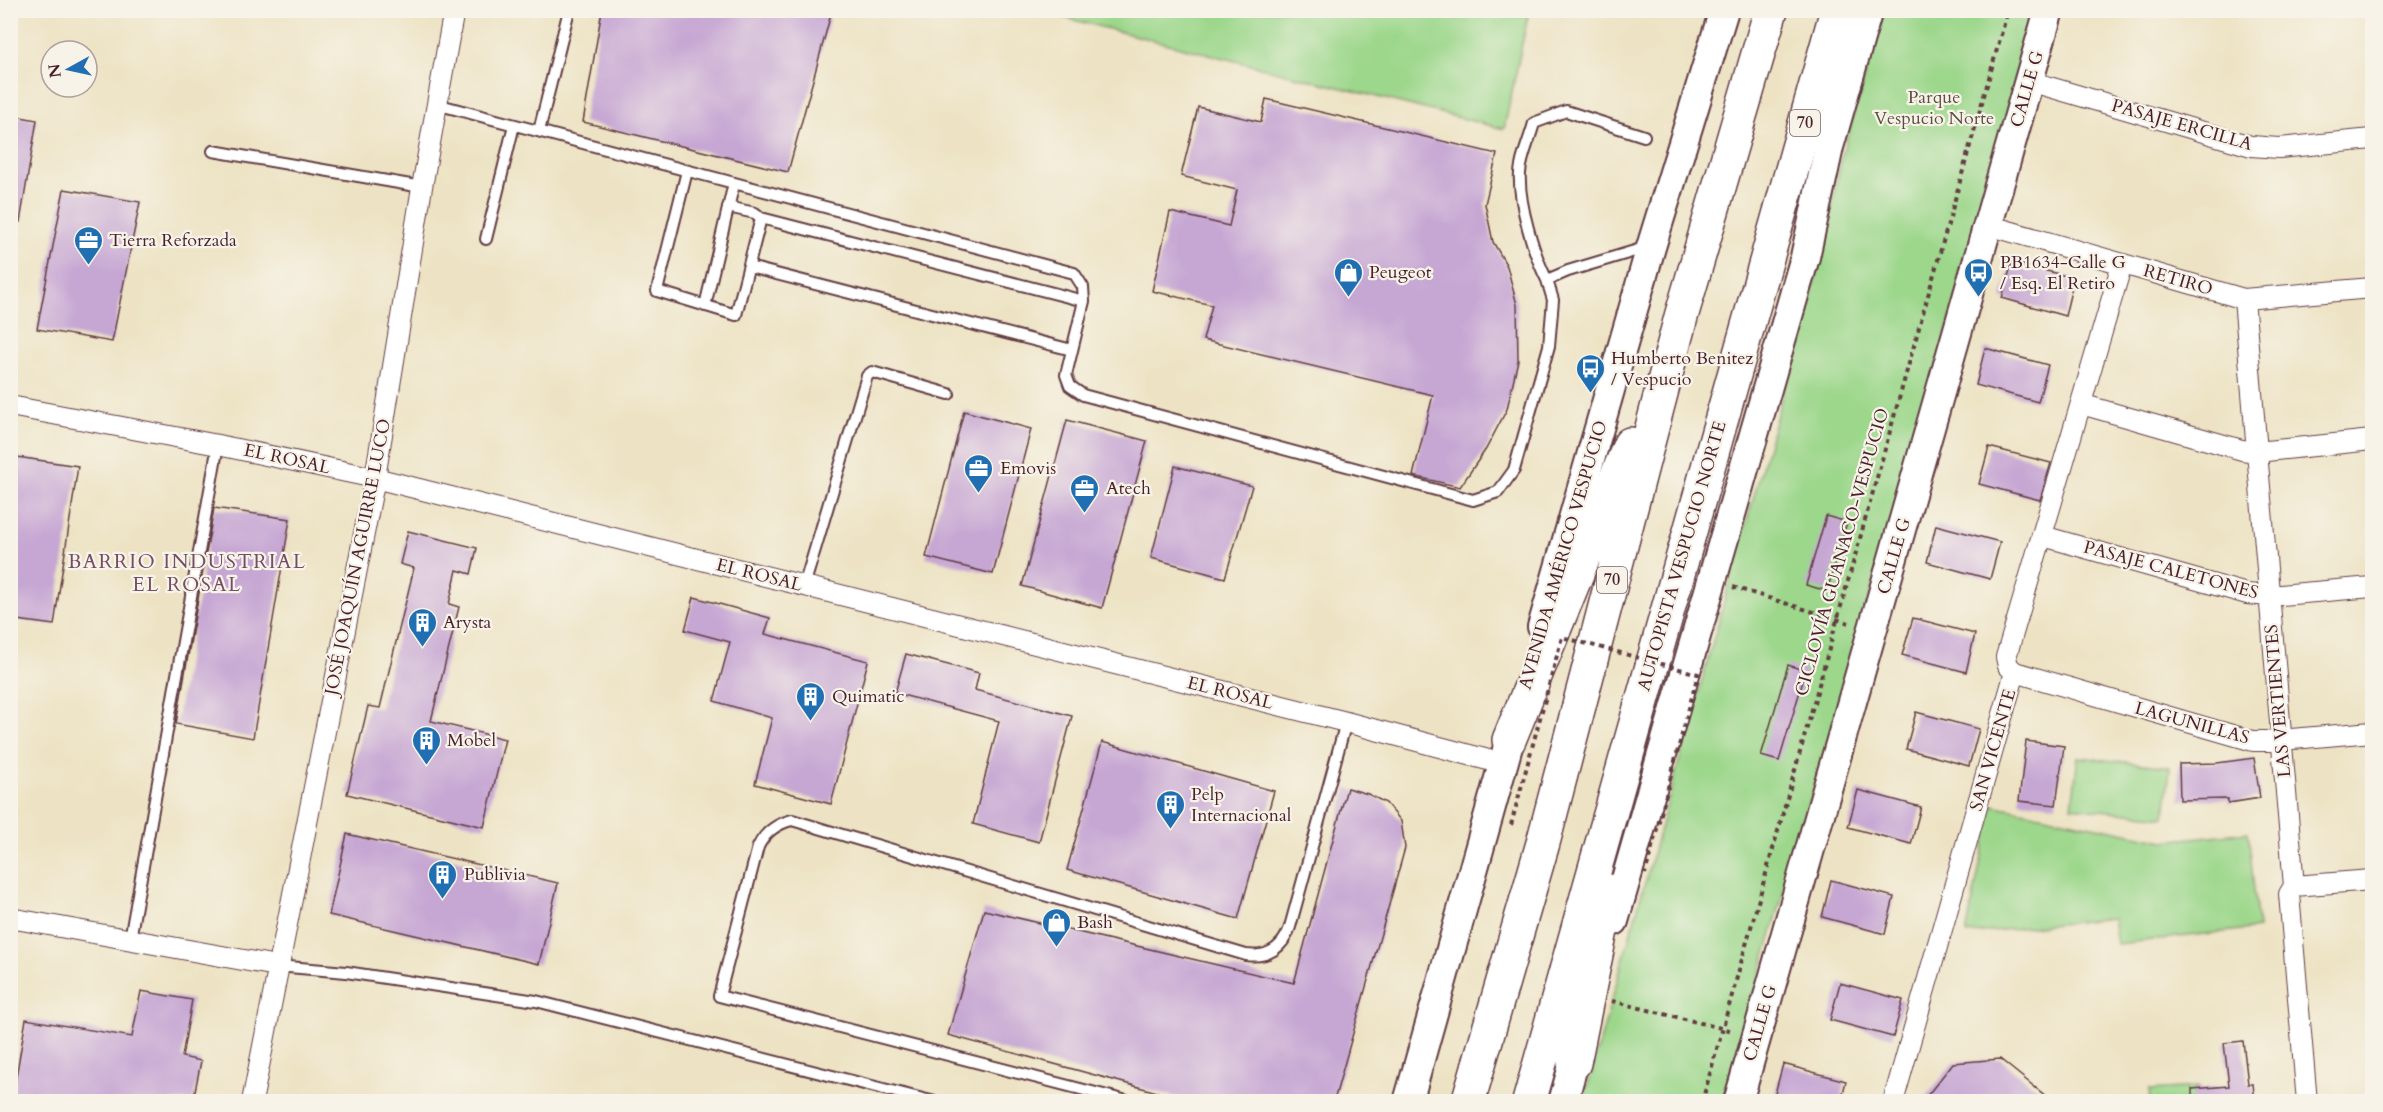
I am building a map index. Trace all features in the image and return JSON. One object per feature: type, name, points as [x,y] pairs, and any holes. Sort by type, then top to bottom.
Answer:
[{"type":"highway","name":"70","points":[[1468,1101],[1543,843],[1681,317],[1771,10]]},
{"type":"highway","name":"AUTOPISTA VESPUCIO NORTE","points":[[1529,1101],[1837,10]]},
{"type":"highway","points":[[1506,752],[1681,317]]},
{"type":"highway","points":[[1574,1063],[1663,623]]},
{"type":"main road","name":"AVENIDA AMÉRICO VESPUCIO","points":[[1408,1101],[1651,247],[1724,10]]},
{"type":"main road","points":[[1563,1101],[1805,257],[1829,147],[1868,10]]},
{"type":"main road","name":"CALLE G","points":[[1738,1101],[2049,10]]},
{"type":"street","name":"JOSÉ JOAQUÍN AGUIRRE LUCO","points":[[252,1101],[375,478],[436,104],[454,10]]},
{"type":"street","name":"PASAJE ERCILLA","points":[[2029,81],[2251,146],[2279,148],[2373,139]]},
{"type":"street","name":"RETIRO","points":[[1988,225],[2244,299],[2373,288]]},
{"type":"street","name":"SAN VICENTE","points":[[1893,1101],[2015,672],[2008,666],[2006,657],[2122,264]]},
{"type":"street","name":"LAS VERTIENTES","points":[[2244,299],[2294,886],[2289,894],[2307,1101]]},
{"type":"street","points":[[2081,404],[2226,446],[2257,452],[2373,440]]},
{"type":"street","name":"EL ROSAL","points":[[10,406],[218,445],[375,478],[1346,722],[1506,752]]},
{"type":"street","name":"PASAJE CALETONES","points":[[2043,536],[2225,589],[2269,596],[2373,587]]},
{"type":"street","name":"LAGUNILLAS","points":[[2015,672],[2253,741],[2373,732]]},
{"type":"street","points":[[2294,886],[2373,880]]},
{"type":"street","points":[[10,918],[277,966]]},
{"type":"lane","points":[[539,131],[569,10]]},
{"type":"lane","points":[[436,104],[1074,273],[1083,287],[1084,301],[1066,375],[1070,387],[1083,395],[1473,500],[1498,492],[1514,471],[1549,346],[1553,300],[1538,262],[1522,195],[1520,172],[1534,123],[1566,111],[1644,136]]},
{"type":"lane","points":[[486,238],[514,124]]},
{"type":"lane","points":[[213,151],[422,187]]},
{"type":"lane","points":[[687,171],[657,291],[736,315],[760,218]]},
{"type":"lane","points":[[705,306],[734,183]]},
{"type":"lane","points":[[728,207],[755,213],[760,218],[1084,301]]},
{"type":"lane","points":[[1547,280],[1568,271],[1651,247]]},
{"type":"lane","points":[[749,267],[1072,350]]},
{"type":"lane","points":[[804,586],[867,376],[872,372],[949,394]]},
{"type":"lane","points":[[130,939],[218,445]]},
{"type":"lane","points":[[1131,1101],[719,996],[761,839],[773,827],[792,820],[1246,955],[1265,955],[1281,945],[1290,927],[1346,722]]},
{"type":"lane","points":[[277,966],[346,972],[536,1001],[935,1101]]},
{"type":"path","name":"CICLOVÍA GUANACO-VESPUCIO","points":[[1702,1101],[2008,10]]},
{"type":"path","points":[[1712,580],[1872,630]]},
{"type":"path","points":[[1512,825],[1562,637],[1698,674],[1645,874]]},
{"type":"path","points":[[1608,1000],[1722,1028],[1755,1040]]},
{"type":"green space","points":[[1529,10],[1504,129],[1038,11]]},
{"type":"green space","name":"Parque Vespucio Norte","points":[[1884,11],[2040,11],[1723,1101],[1583,1102],[1820,262],[1842,155]]},
{"type":"green space","points":[[2078,757],[2170,767],[2165,817],[2072,807]]},
{"type":"green space","points":[[1992,805],[2164,841],[2248,832],[2258,928],[2117,944],[2113,918],[1966,934]]},
{"type":"green space","points":[[2198,1087],[2199,1101],[2150,1101],[2149,1090]]},
{"type":"building","points":[[602,10],[832,10],[788,172],[583,122]]},
{"type":"building","name":"Peugeot","points":[[1266,99],[1497,154],[1485,204],[1493,242],[1507,266],[1517,305],[1518,360],[1507,409],[1486,449],[1460,487],[1413,476],[1433,395],[1203,340],[1212,305],[1152,291],[1170,212],[1229,226],[1237,190],[1181,176],[1198,107],[1261,122]]},
{"type":"building","points":[[10,115],[37,120],[20,222],[10,221]]},
{"type":"building","name":"Tierra Reforzada","points":[[64,189],[140,202],[112,342],[37,329]]},
{"type":"building","points":[[2012,262],[2074,278],[2065,316],[2002,298]]},
{"type":"building","points":[[1985,348],[2048,365],[2038,402],[1976,385]]},
{"type":"building","name":"Emovis","points":[[964,411],[1031,429],[993,574],[926,557]]},
{"type":"building","name":"Atech","points":[[1067,420],[1147,441],[1102,608],[1022,586]]},
{"type":"building","points":[[1989,447],[2051,463],[2040,500],[1979,484]]},
{"type":"building","points":[[10,456],[78,466],[54,625],[10,619]]},
{"type":"building","points":[[1175,466],[1252,486],[1225,578],[1151,558]]},
{"type":"building","points":[[214,508],[290,519],[253,738],[176,724]]},
{"type":"building","points":[[1826,516],[1847,522],[1827,591],[1806,585]]},
{"type":"building","points":[[1936,525],[2000,542],[1990,579],[1927,562]]},
{"type":"building","points":[[408,531],[477,548],[471,574],[457,570],[449,604],[459,607],[431,721],[505,739],[484,827],[347,794],[368,706],[380,708],[414,568],[400,564]]},
{"type":"building","name":"Quimatic","points":[[694,597],[770,618],[765,634],[868,661],[831,804],[755,784],[772,718],[714,701],[730,642],[685,630]]},
{"type":"building","points":[[1913,618],[1975,634],[1966,672],[1902,655]]},
{"type":"building","points":[[906,654],[979,673],[975,690],[1072,716],[1039,842],[973,824],[999,721],[895,693]]},
{"type":"building","points":[[1788,665],[1806,671],[1779,761],[1761,756]]},
{"type":"building","points":[[1916,712],[1979,729],[1969,766],[1906,749]]},
{"type":"building","points":[[2026,741],[2064,746],[2056,805],[2019,801]]},
{"type":"building","name":"Pelp Internacional","points":[[1102,742],[1274,791],[1238,919],[1067,870]]},
{"type":"building","points":[[2254,758],[2260,798],[2228,803],[2228,799],[2180,800],[2179,764],[2217,763]]},
{"type":"building","name":"Bash","points":[[1347,788],[1368,794],[1386,803],[1401,821],[1405,848],[1334,1101],[1190,1101],[948,1035],[984,910],[1294,983]]},
{"type":"building","points":[[1858,790],[1921,807],[1911,844],[1848,827]]},
{"type":"building","name":"Publivia","points":[[347,834],[558,883],[539,964],[329,915]]},
{"type":"building","points":[[1831,880],[1894,897],[1885,934],[1822,917]]},
{"type":"building","points":[[1840,983],[1903,1000],[1893,1037],[1830,1020]]},
{"type":"building","points":[[141,991],[192,1000],[182,1057],[201,1061],[193,1101],[12,1101],[26,1019],[132,1037]]},
{"type":"building","points":[[2243,1041],[2248,1084],[2253,1084],[2255,1101],[2192,1101],[2192,1089],[2229,1086],[2224,1043]]},
{"type":"building","points":[[2000,1059],[2052,1101],[1923,1101],[1953,1063]]},
{"type":"building","points":[[1783,1064],[1846,1081],[1841,1101],[1773,1101]]},
{"type":"place","name":"Tierra Reforzada","points":[[88,266]]},
{"type":"place","name":"Peugeot","points":[[1348,298]]},
{"type":"place","name":"PB1634-Calle G / Esq. El Retiro","points":[[1979,298]]},
{"type":"place","name":"Humberto Benitez / Vespucio","points":[[1590,394]]},
{"type":"place","name":"Emovis","points":[[979,494]]},
{"type":"place","name":"Atech","points":[[1085,514]]},
{"type":"place","name":"Arysta","points":[[422,648]]},
{"type":"place","name":"Quimatic","points":[[811,722]]},
{"type":"place","name":"Mobel","points":[[426,766]]},
{"type":"place","name":"Pelp Internacional","points":[[1170,830]]},
{"type":"place","name":"Publivia","points":[[443,900]]},
{"type":"place","name":"Bash","points":[[1056,948]]},
{"type":"district","name":"BARRIO INDUSTRIAL EL ROSAL","points":[[187,572]]}]
